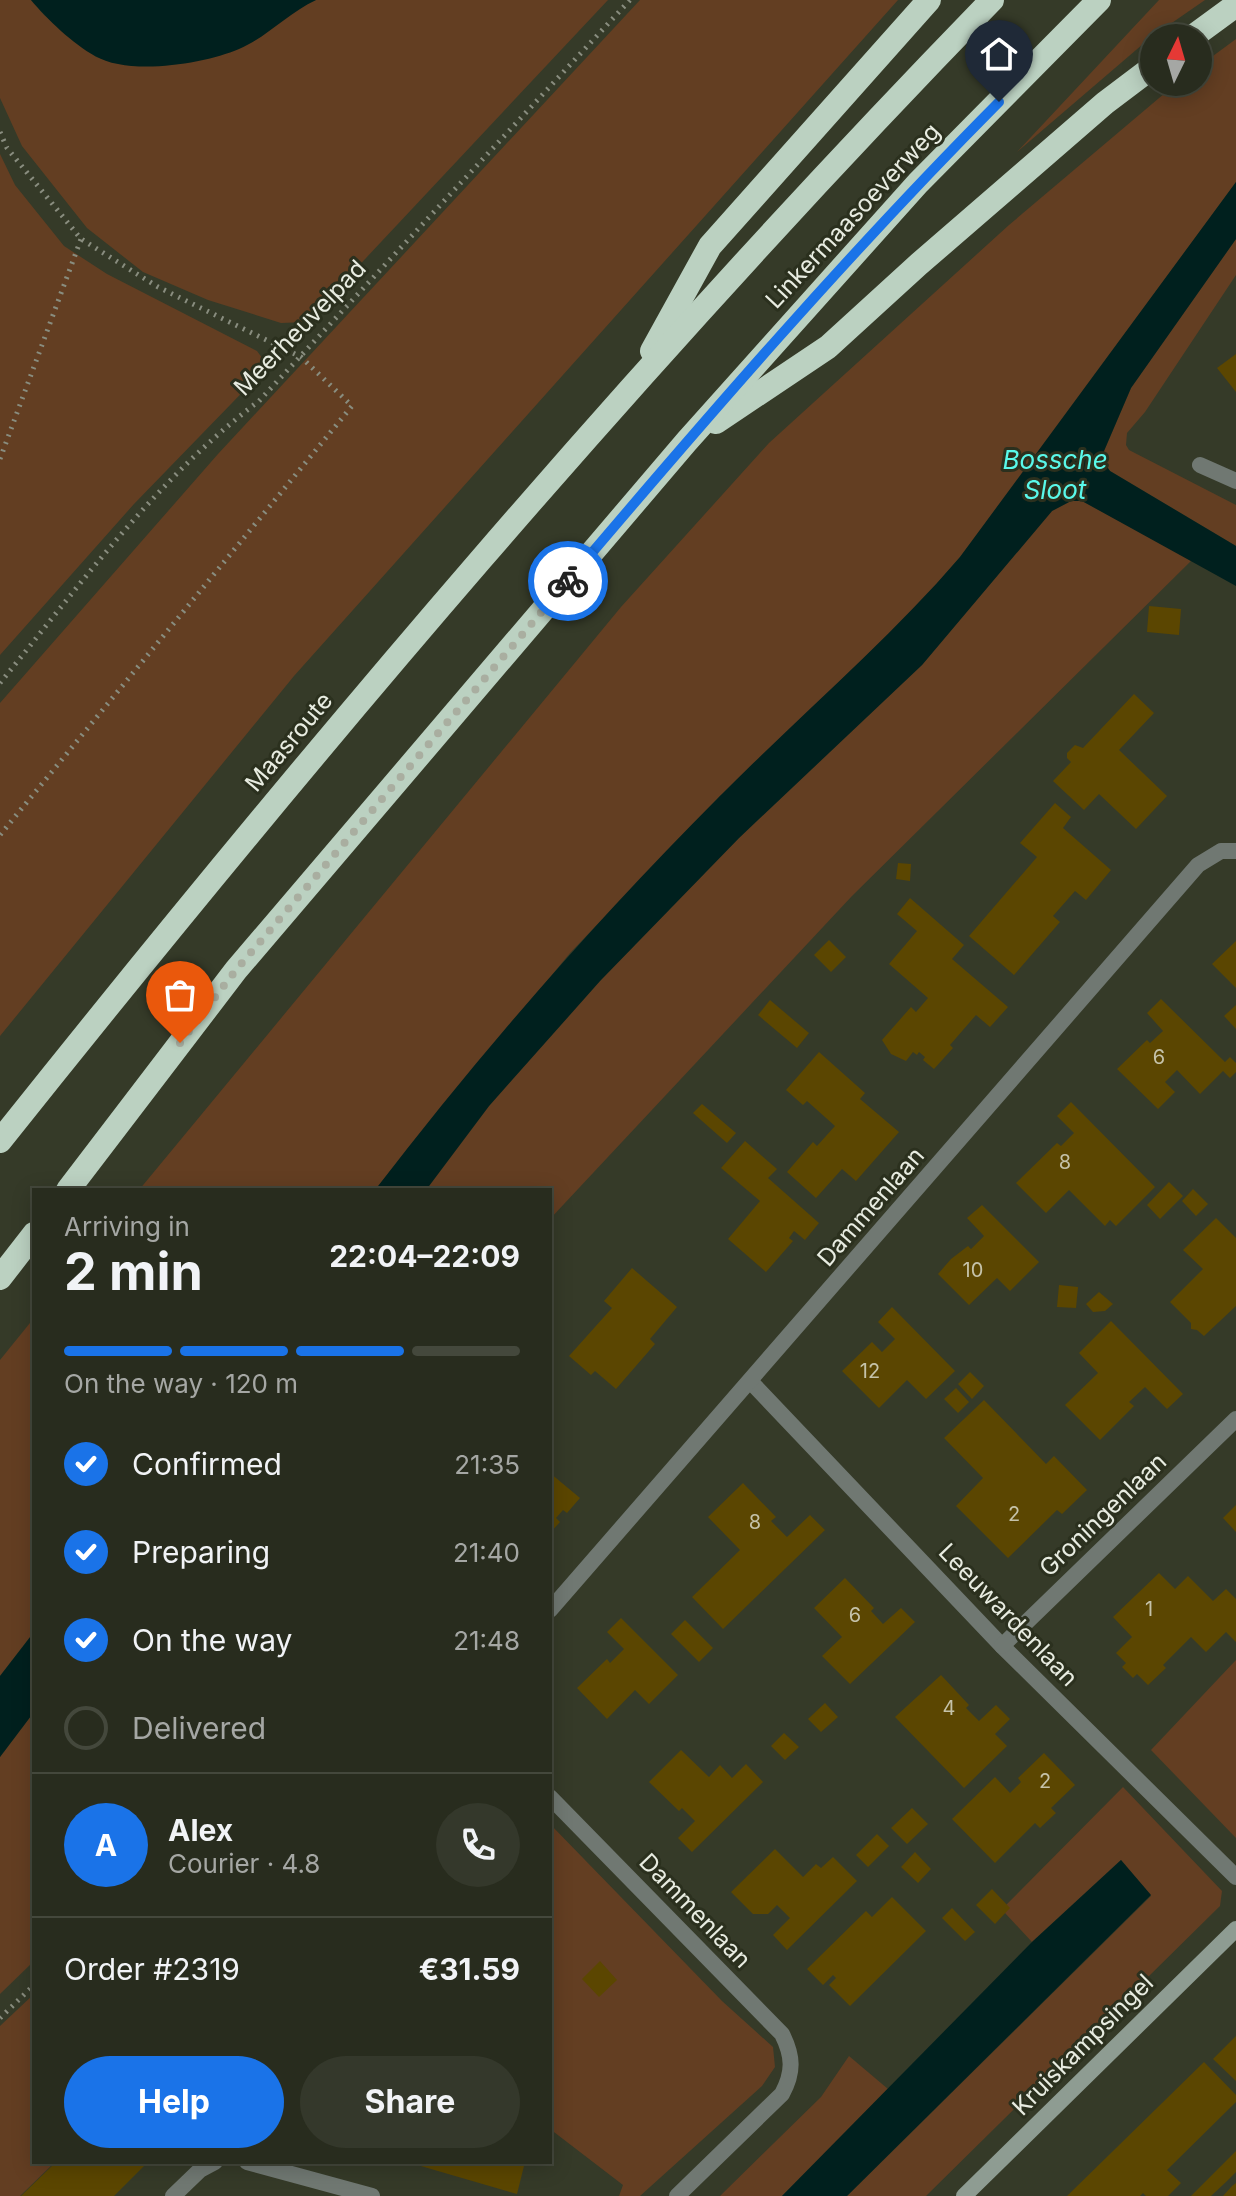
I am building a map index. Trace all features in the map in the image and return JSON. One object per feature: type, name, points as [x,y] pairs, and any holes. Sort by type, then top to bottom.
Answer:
[{"type":"highway","points":[[632,388],[710,246],[929,0]]},
{"type":"highway","name":"Linkermaasoeverweg","points":[[632,388],[860,135],[992,0]]},
{"type":"highway","name":"Linkermaasoeverweg","points":[[687,441],[918,183],[1099,0]]},
{"type":"highway","points":[[1210,24],[1236,5]]},
{"type":"highway","points":[[70,1188],[236,970],[687,441],[828,347],[919,264],[1140,77]]},
{"type":"highway","name":"Maasroute","points":[[0,1141],[158,943],[290,785],[505,529],[632,388]]},
{"type":"highway","points":[[0,1278],[32,1237]]},
{"type":"street","points":[[1200,465],[1236,481]]},
{"type":"street","name":"Dammenlaan","points":[[552,1608],[1198,865],[1221,851],[1236,851]]},
{"type":"street","name":"Leeuwardenlaan","points":[[751,1382],[1002,1646],[1236,1877]]},
{"type":"street","name":"Groningenlaan","points":[[1002,1646],[1236,1419]]},
{"type":"street","name":"Dammenlaan","points":[[552,1799],[782,2034],[791,2051],[790,2079],[782,2094],[677,2196]]},
{"type":"street","name":"Kruiskampsingel","points":[[964,2196],[1236,1929]]},
{"type":"street","points":[[173,2196],[200,2170],[211,2164]]},
{"type":"street","points":[[254,2164],[372,2196]]},
{"type":"path","name":"Meerheuvelpad","points":[[0,683],[113,546],[182,469],[259,401],[630,0]]},
{"type":"path","points":[[0,132],[7,148],[81,239],[158,287],[301,357],[352,406],[0,835]]},
{"type":"path","points":[[0,459],[81,239]]},
{"type":"path","points":[[0,2018],[32,1987]]},
{"type":"shaded area","points":[[0,0],[31,0],[44,15],[96,57],[131,66],[178,64],[316,0],[608,0],[306,322],[281,323],[208,300],[143,272],[87,228],[22,146],[0,98]]},
{"type":"shaded area","points":[[640,0],[898,0],[294,676],[0,1036],[0,703],[218,454]]},
{"type":"shaded area","points":[[1159,0],[1205,0],[1170,24],[1140,24],[1140,47],[1017,152]]},
{"type":"shaded area","points":[[1236,39],[1236,182],[1025,471],[960,557],[917,607],[719,797],[570,953],[377,1188],[141,1188],[621,607],[769,443],[1009,225],[1161,96],[1212,96],[1212,57]]},
{"type":"shaded area","points":[[0,154],[15,185],[64,246],[107,274],[257,351],[268,366],[134,504],[0,655]]},
{"type":"shaded area","points":[[1236,239],[1236,275],[1145,412],[1127,433],[1126,445],[1129,450],[1236,505],[1236,546],[1110,471],[1101,458],[1131,388]]},
{"type":"shaded area","points":[[1071,501],[1082,501],[1192,560],[852,896],[552,1217],[552,1188],[428,1188],[489,1106],[600,981],[739,838],[922,665],[1052,511]]},
{"type":"shaded area","points":[[32,1320],[32,1635],[0,1676],[0,1360]]},
{"type":"shaded area","points":[[1236,1660],[1236,1838],[1151,1750]]},
{"type":"shaded area","points":[[32,1715],[32,1963],[0,1994],[0,1757]]},
{"type":"shaded area","points":[[1123,1787],[1222,1891],[1220,1906],[926,2196],[847,2196],[1151,1896],[1121,1860],[1032,1942],[1005,1913],[1006,1905]]},
{"type":"shaded area","points":[[552,1826],[722,2001],[773,2047],[775,2067],[762,2086],[640,2196],[619,2196],[623,2185],[552,2131]]},
{"type":"shaded area","points":[[32,1996],[32,2164],[53,2164],[20,2196],[0,2196],[0,2026]]},
{"type":"shaded area","points":[[849,2056],[888,2089],[782,2196],[720,2196],[821,2097]]},
{"type":"water","points":[[31,0],[316,0],[239,49],[187,63],[146,67],[110,62],[95,56],[61,31]]},
{"type":"water","name":"Bossche Sloot","points":[[1236,182],[1236,239],[1131,388],[1101,458],[1110,471],[1236,546],[1236,586],[1082,501],[1071,501],[1052,511],[922,665],[739,838],[600,981],[489,1106],[428,1188],[377,1188],[498,1037],[628,891],[749,767],[932,589],[960,557]]},
{"type":"water","points":[[32,1635],[32,1715],[0,1757],[0,1676]]},
{"type":"water","points":[[1121,1860],[1151,1895],[847,2196],[782,2196],[1032,1942]]},
{"type":"building","points":[[1236,354],[1236,392],[1217,368]]},
{"type":"building","points":[[1149,606],[1181,609],[1179,635],[1147,632]]},
{"type":"building","points":[[1134,694],[1154,713],[1119,750],[1167,796],[1136,829],[1099,794],[1084,810],[1053,781],[1071,762],[1067,753],[1075,745],[1083,748]]},
{"type":"building","points":[[1055,803],[1071,817],[1063,828],[1111,870],[1086,900],[1075,891],[1053,916],[1060,922],[1014,975],[969,936],[1037,857],[1020,843]]},
{"type":"building","points":[[898,863],[911,864],[910,881],[896,879]]},
{"type":"building","points":[[910,898],[964,945],[952,959],[1008,1007],[990,1027],[976,1015],[934,1069],[919,1052],[917,1055],[913,1052],[906,1061],[891,1054],[882,1040],[911,1007],[916,1012],[928,998],[889,964],[917,931],[897,914]]},
{"type":"building","points":[[829,940],[846,957],[831,972],[814,955]]},
{"type":"building","points":[[1236,941],[1236,988],[1212,964]]},
{"type":"building","points":[[1161,999],[1225,1062],[1230,1057],[1236,1063],[1236,1072],[1230,1078],[1223,1071],[1200,1094],[1177,1070],[1165,1082],[1175,1092],[1158,1109],[1117,1069],[1147,1040],[1150,1043],[1163,1031],[1147,1013]]},
{"type":"building","points":[[770,1000],[809,1033],[797,1048],[758,1015]]},
{"type":"building","points":[[1236,1005],[1236,1029],[1224,1016]]},
{"type":"building","points":[[819,1052],[865,1093],[860,1099],[899,1132],[856,1181],[842,1169],[816,1198],[787,1172],[813,1142],[817,1146],[835,1126],[807,1101],[803,1105],[786,1090]]},
{"type":"building","points":[[1071,1102],[1155,1187],[1116,1226],[1110,1220],[1105,1226],[1069,1190],[1046,1213],[1016,1183],[1057,1143],[1061,1146],[1074,1133],[1057,1116]]},
{"type":"building","points":[[702,1104],[736,1133],[727,1143],[693,1113]]},
{"type":"building","points":[[745,1141],[777,1169],[768,1178],[819,1223],[805,1240],[794,1231],[789,1238],[793,1241],[766,1272],[728,1239],[760,1201],[721,1168]]},
{"type":"building","points":[[1169,1182],[1183,1196],[1160,1219],[1147,1205]]},
{"type":"building","points":[[1193,1189],[1208,1204],[1196,1216],[1182,1201]]},
{"type":"building","points":[[982,1205],[1039,1262],[1010,1291],[997,1278],[969,1305],[938,1274],[951,1259],[968,1246],[971,1249],[984,1236],[967,1218]]},
{"type":"building","points":[[1216,1218],[1236,1238],[1236,1306],[1204,1336],[1191,1329],[1191,1323],[1170,1302],[1203,1269],[1183,1250]]},
{"type":"building","points":[[632,1268],[677,1307],[650,1339],[655,1344],[616,1389],[595,1371],[591,1375],[569,1356],[612,1308],[604,1301]]},
{"type":"building","points":[[1059,1285],[1078,1287],[1076,1308],[1057,1307]]},
{"type":"building","points":[[1099,1292],[1113,1304],[1105,1311],[1093,1312],[1086,1304]]},
{"type":"building","points":[[892,1307],[955,1371],[926,1399],[907,1380],[879,1408],[842,1371],[872,1342],[882,1352],[895,1339],[878,1322]]},
{"type":"building","points":[[1111,1321],[1183,1394],[1167,1409],[1145,1387],[1129,1402],[1134,1406],[1100,1440],[1065,1405],[1098,1373],[1079,1353]]},
{"type":"building","points":[[970,1372],[984,1386],[972,1399],[958,1384]]},
{"type":"building","points":[[956,1388],[969,1402],[958,1413],[944,1399]]},
{"type":"building","points":[[984,1400],[1046,1464],[1054,1456],[1087,1490],[1062,1514],[1057,1510],[1008,1558],[956,1506],[983,1478],[944,1438]]},
{"type":"building","points":[[552,1475],[580,1498],[567,1513],[563,1510],[556,1518],[560,1522],[552,1531]]},
{"type":"building","points":[[743,1483],[776,1517],[771,1521],[787,1537],[810,1515],[825,1530],[723,1629],[692,1597],[740,1550],[708,1517]]},
{"type":"building","points":[[1236,1505],[1236,1532],[1223,1518]]},
{"type":"building","points":[[1159,1573],[1175,1589],[1188,1576],[1213,1601],[1226,1589],[1236,1599],[1236,1642],[1226,1632],[1206,1652],[1191,1637],[1148,1685],[1137,1674],[1133,1678],[1122,1667],[1126,1663],[1116,1653],[1132,1637],[1113,1617]]},
{"type":"building","points":[[845,1578],[874,1608],[871,1611],[883,1624],[901,1608],[915,1622],[850,1684],[822,1656],[842,1637],[814,1608]]},
{"type":"building","points":[[621,1618],[678,1675],[649,1704],[635,1690],[607,1719],[577,1688],[607,1659],[610,1663],[624,1649],[607,1632]]},
{"type":"building","points":[[685,1620],[713,1648],[699,1662],[671,1634]]},
{"type":"building","points":[[941,1675],[969,1705],[966,1708],[979,1721],[996,1705],[1010,1719],[995,1734],[1007,1746],[964,1788],[895,1717]]},
{"type":"building","points":[[825,1703],[838,1717],[821,1732],[808,1719]]},
{"type":"building","points":[[784,1733],[799,1747],[785,1760],[771,1746]]},
{"type":"building","points":[[681,1750],[709,1777],[720,1765],[732,1778],[746,1764],[763,1782],[692,1852],[678,1838],[695,1821],[682,1808],[679,1811],[649,1782]]},
{"type":"building","points":[[1044,1753],[1075,1785],[1051,1808],[1056,1813],[1040,1828],[1035,1823],[995,1863],[952,1819],[995,1777],[1010,1793],[1021,1782],[1018,1778]]},
{"type":"building","points":[[912,1808],[928,1824],[907,1844],[891,1828]]},
{"type":"building","points":[[877,1834],[889,1846],[868,1867],[856,1855]]},
{"type":"building","points":[[775,1849],[803,1877],[816,1864],[821,1868],[833,1857],[857,1881],[787,1950],[773,1935],[790,1918],[777,1905],[768,1914],[753,1914],[731,1892]]},
{"type":"building","points":[[915,1852],[931,1869],[918,1883],[901,1867]]},
{"type":"building","points":[[992,1889],[1010,1908],[995,1924],[976,1905]]},
{"type":"building","points":[[892,1897],[926,1931],[850,2006],[829,1985],[836,1978],[833,1975],[823,1985],[807,1969],[866,1911],[872,1917]]},
{"type":"building","points":[[952,1908],[975,1932],[965,1941],[942,1918]]},
{"type":"building","points":[[600,1961],[617,1980],[599,1997],[582,1979]]},
{"type":"building","points":[[1236,2036],[1236,2081],[1213,2059]]},
{"type":"building","points":[[1204,2062],[1236,2095],[1236,2102],[1167,2170],[1181,2183],[1168,2196],[1146,2196],[1143,2193],[1140,2196],[1067,2196]]},
{"type":"building","points":[[1236,2151],[1236,2172],[1226,2182],[1211,2196],[1191,2196]]},
{"type":"building","points":[[54,2164],[146,2164],[114,2196],[21,2196]]},
{"type":"building","points":[[414,2164],[524,2164],[517,2194]]},
{"type":"building","points":[[1236,2183],[1236,2196],[1223,2196],[1232,2186]]},
{"type":"way so far","points":[[180,1043],[236,970],[568,581]]},
{"type":"route","points":[[568,581],[687,441],[918,183],[999,102]]}]
